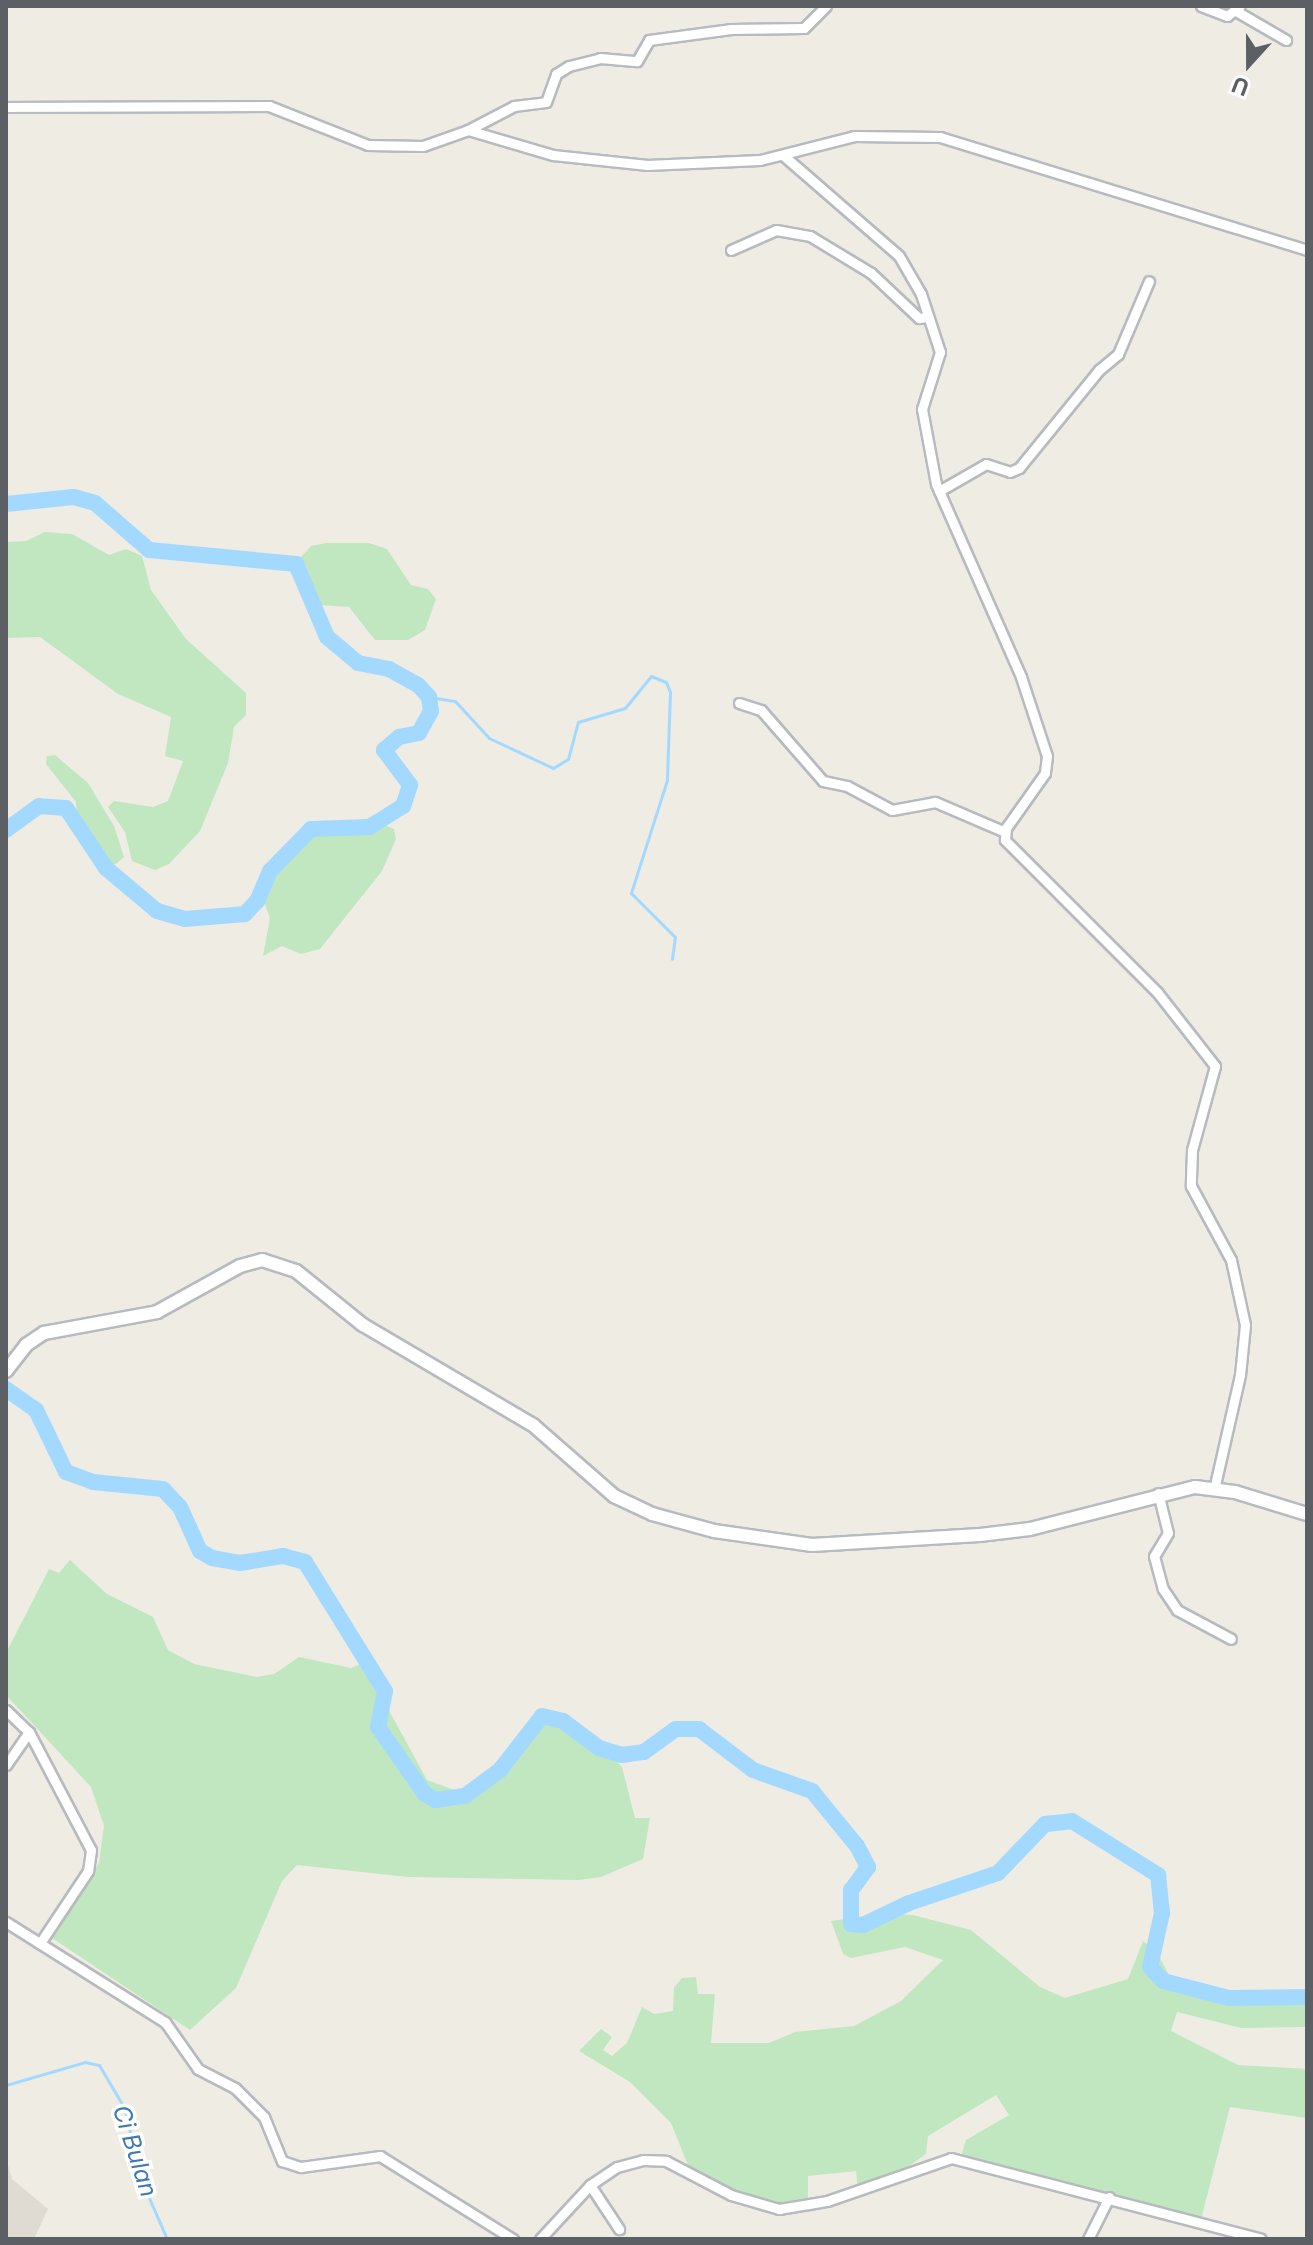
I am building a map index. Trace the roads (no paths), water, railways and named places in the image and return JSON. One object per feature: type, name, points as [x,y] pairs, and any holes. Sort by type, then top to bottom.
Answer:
[{"type":"street","points":[[6,107],[269,106],[292,111],[346,139],[379,146],[423,146],[468,130],[514,106],[547,101],[556,74],[569,66],[600,58],[637,61],[649,40],[731,29],[804,28],[826,6]]},
{"type":"street","points":[[1201,6],[1222,15],[1238,8],[1286,40]]},
{"type":"street","points":[[468,130],[541,152],[616,164],[676,166],[784,156],[854,136],[940,137],[1307,250]]},
{"type":"street","points":[[784,156],[889,244],[916,283],[928,317],[940,357],[922,415],[939,491],[1021,677],[1047,756],[1041,782],[1005,832]]},
{"type":"street","points":[[731,250],[776,230],[810,236],[871,273],[919,318],[928,317]]},
{"type":"street","points":[[939,491],[986,464],[1010,472],[1019,468],[1099,370],[1118,354],[1149,281]]},
{"type":"street","points":[[739,703],[761,710],[823,781],[847,786],[892,810],[935,802],[1005,832]]},
{"type":"street","points":[[1005,832],[1009,846],[1157,992],[1215,1066],[1192,1150],[1191,1186],[1231,1260],[1245,1325],[1240,1375],[1214,1489]]},
{"type":"street","points":[[6,1371],[26,1345],[44,1333],[157,1312],[240,1266],[262,1260],[296,1271],[363,1325],[533,1425],[614,1496],[652,1514],[714,1531],[812,1545],[966,1536],[1030,1529],[1181,1487],[1214,1489],[1307,1514]]},
{"type":"street","points":[[1158,1493],[1168,1533],[1154,1556],[1163,1589],[1177,1610],[1231,1639]]},
{"type":"street","points":[[6,1710],[29,1732],[91,1850],[88,1871],[40,1943]]},
{"type":"street","points":[[6,1765],[29,1732]]},
{"type":"street","points":[[6,1922],[165,2022],[198,2069],[235,2088],[264,2117],[282,2161],[301,2167],[380,2156],[513,2239]]},
{"type":"street","points":[[540,2239],[590,2185],[617,2167],[661,2160],[731,2195],[779,2209],[842,2197],[951,2158],[1261,2239]]},
{"type":"street","points":[[590,2185],[619,2229]]},
{"type":"street","points":[[1088,2239],[1109,2197]]},
{"type":"waterway","points":[[6,504],[74,497],[95,503],[149,550],[296,564],[327,637],[358,663],[389,669],[418,685],[429,697],[431,711],[419,733],[399,737],[384,750],[410,785],[403,806],[369,827],[311,829],[270,871],[257,901],[245,914],[185,919],[157,911],[106,868],[66,808],[39,806],[6,830]]},
{"type":"waterway","points":[[429,697],[455,701],[489,738],[553,768],[568,759],[578,722],[625,708],[651,676],[666,682],[670,692],[667,780],[631,893],[675,937],[672,959]]},
{"type":"waterway","points":[[6,1389],[36,1410],[66,1472],[93,1482],[163,1489],[180,1507],[200,1551],[212,1558],[240,1563],[283,1556],[305,1562],[385,1691],[378,1727],[425,1794],[435,1800],[465,1796],[500,1770],[542,1716],[563,1721],[599,1748],[622,1755],[644,1752],[676,1729],[699,1729],[753,1770],[812,1791],[857,1846],[868,1867],[851,1890],[851,1924],[863,1925],[909,1903],[998,1873],[1045,1824],[1072,1821],[1158,1875],[1162,1913],[1150,1967],[1163,1981],[1229,1998],[1307,1997]]},
{"type":"waterway","name":"Ci Bulan","points":[[6,2085],[85,2062],[99,2065],[125,2109],[139,2175],[167,2239]]}]
